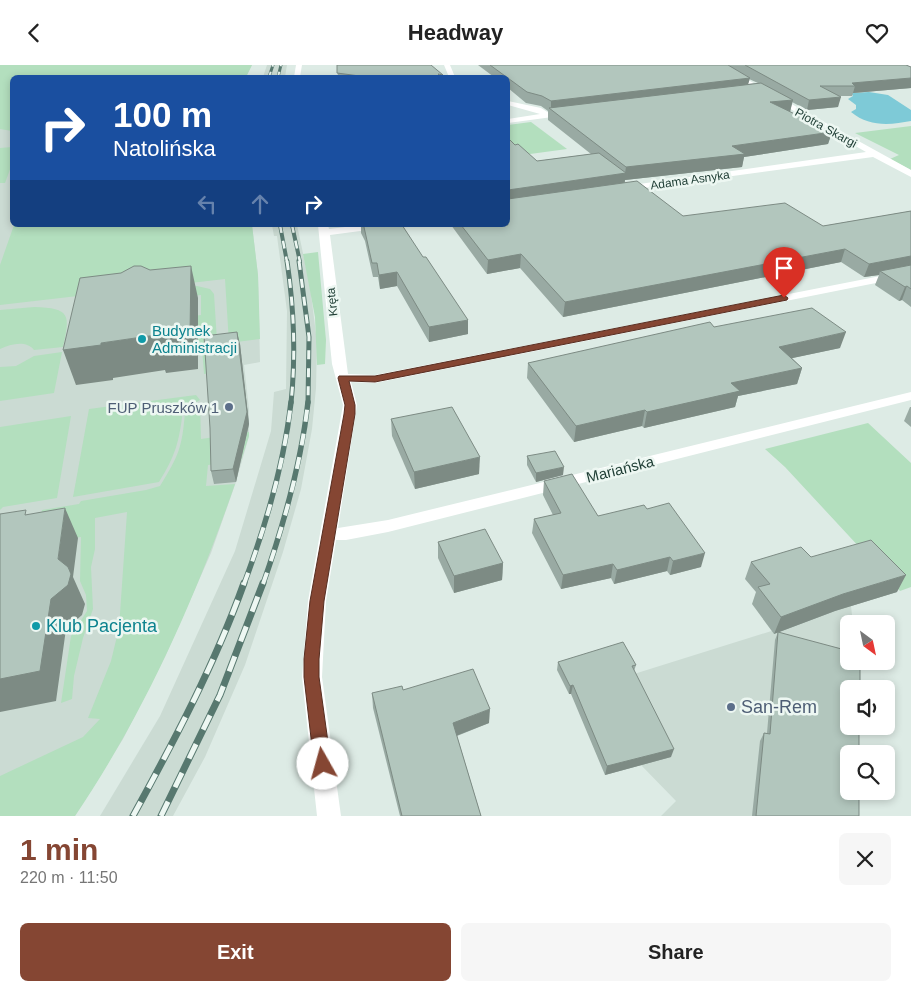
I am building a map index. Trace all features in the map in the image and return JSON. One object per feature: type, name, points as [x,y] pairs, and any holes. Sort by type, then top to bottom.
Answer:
[{"type":"street","name":"Piotra Skargi","points":[[716,65],[873,154],[911,173]]},
{"type":"street","points":[[748,91],[760,90]]},
{"type":"street","points":[[510,103],[538,110],[548,116]]},
{"type":"street","points":[[510,121],[577,112]]},
{"type":"street","name":"Adama Asnyka","points":[[614,191],[873,154]]},
{"type":"street","points":[[324,229],[354,227]]},
{"type":"street","name":"Kręta","points":[[324,229],[339,364],[350,405],[317,601],[312,677],[330,816]]},
{"type":"street","points":[[343,378],[375,379],[911,273]]},
{"type":"street","name":"Mariańska","points":[[328,534],[346,534],[388,527],[911,396]]},
{"type":"shaded area","points":[[0,65],[252,65],[247,75],[10,75],[10,227],[252,227],[258,275],[260,362],[244,365],[249,409],[249,436],[236,482],[211,553],[165,657],[123,739],[75,816],[0,816]]},
{"type":"shaded area","points":[[267,65],[287,65],[285,75],[264,75]]},
{"type":"shaded area","points":[[272,227],[297,227],[310,286],[317,342],[316,388],[312,429],[301,489],[283,552],[245,665],[205,757],[173,816],[100,816],[160,716],[235,551],[271,431],[274,392],[286,389],[287,311],[277,236],[274,236]]},
{"type":"shaded area","name":"San-Rem","points":[[851,606],[852,615],[840,615],[840,670],[849,670],[849,680],[840,680],[840,735],[849,735],[849,745],[840,745],[840,800],[851,800],[854,816],[661,816],[676,801],[640,764],[634,674]]},
{"type":"green space","points":[[0,65],[252,65],[247,75],[10,75],[10,131],[0,129]]},
{"type":"green space","points":[[531,122],[567,149],[510,157],[510,125]]},
{"type":"green space","points":[[911,126],[911,170],[890,159],[899,155],[855,133]]},
{"type":"green space","points":[[10,147],[10,169],[5,183],[0,183],[0,148]]},
{"type":"green space","points":[[13,227],[252,227],[258,275],[260,339],[229,343],[225,279],[0,305],[0,265]]},
{"type":"green space","points":[[318,252],[326,340],[325,364],[317,365],[315,317],[303,254]]},
{"type":"green space","points":[[197,286],[210,289],[214,294],[219,372],[204,374],[202,348],[176,351],[177,318],[201,315],[201,295],[164,299],[164,290]]},
{"type":"green space","points":[[34,307],[55,309],[65,315],[67,327],[63,347],[34,350],[27,345],[18,344],[0,349],[0,310]]},
{"type":"green space","points":[[62,352],[54,393],[0,401],[0,367],[16,366],[34,356]]},
{"type":"green space","points":[[196,395],[200,400],[183,410],[176,448],[159,482],[73,497],[89,409]]},
{"type":"green space","points":[[200,403],[201,439],[249,432],[249,436],[241,461],[208,465],[206,486],[235,484],[203,570],[166,655],[123,737],[75,816],[0,816],[0,776],[83,737],[100,719],[88,718],[111,661],[119,628],[127,512],[95,518],[95,549],[91,567],[93,609],[83,638],[74,676],[72,699],[61,703],[71,636],[87,611],[86,595],[80,581],[81,537],[42,543],[36,539],[42,510],[160,486],[172,466],[178,451],[185,412]]},
{"type":"green space","points":[[71,416],[57,498],[3,507],[0,510],[0,427]]},
{"type":"green space","points":[[868,423],[911,463],[911,587],[900,591],[785,467],[765,449]]},
{"type":"water","points":[[869,92],[888,95],[911,110],[911,121],[880,124],[865,120],[851,112],[856,109],[856,105],[848,99],[853,96],[851,93]]},
{"type":"building","points":[[337,65],[431,65],[443,75],[352,75],[337,73]]},
{"type":"building","points":[[490,65],[728,65],[750,78],[551,101],[542,96],[527,92],[510,80],[510,75],[504,75]]},
{"type":"building","points":[[745,65],[906,65],[911,67],[911,78],[852,83],[855,86],[820,86],[841,97],[809,100]]},
{"type":"building","points":[[761,83],[793,100],[770,102],[832,132],[732,146],[745,154],[626,167],[549,108]]},
{"type":"building","points":[[510,140],[515,145],[518,144],[537,161],[599,153],[626,173],[510,190]]},
{"type":"building","points":[[637,181],[683,216],[785,203],[823,226],[911,211],[911,256],[869,264],[845,249],[565,302],[521,254],[488,260],[463,227],[510,227],[510,199]]},
{"type":"building","points":[[364,227],[403,227],[468,320],[429,327],[397,272],[379,275],[377,263],[372,263]]},
{"type":"building","points":[[911,265],[911,289],[880,271]]},
{"type":"building","points":[[134,266],[141,266],[150,270],[191,266],[190,334],[156,338],[156,335],[63,350],[80,278],[121,273]]},
{"type":"building","points":[[812,308],[846,332],[779,347],[802,368],[731,383],[740,391],[576,426],[528,363],[710,322],[714,327]]},
{"type":"building","points":[[237,332],[247,412],[233,469],[211,471],[204,336]]},
{"type":"building","points":[[452,407],[480,457],[414,472],[391,419]]},
{"type":"building","points":[[555,451],[564,467],[536,473],[527,456]]},
{"type":"building","points":[[572,474],[598,516],[644,505],[647,509],[669,503],[705,553],[673,561],[670,557],[617,570],[613,564],[563,575],[534,519],[561,513],[544,481]]},
{"type":"building","name":"Klub Pacjenta","points":[[65,508],[58,559],[68,567],[71,574],[68,585],[51,599],[40,671],[0,679],[0,514],[26,510],[25,515]]},
{"type":"building","points":[[485,529],[503,563],[454,576],[438,542]]},
{"type":"building","points":[[871,540],[906,575],[843,594],[781,617],[758,587],[770,584],[751,562],[801,547],[811,557]]},
{"type":"building","points":[[778,632],[840,649],[840,670],[860,670],[860,680],[840,680],[840,735],[859,735],[859,745],[840,745],[840,800],[859,800],[859,816],[756,816],[764,733],[770,734]]},
{"type":"building","points":[[623,642],[636,665],[632,666],[674,749],[607,766],[573,685],[570,686],[558,662]]},
{"type":"building","points":[[473,669],[490,709],[453,723],[481,816],[402,816],[372,693],[402,686],[403,690]]},
{"type":"railway","points":[[270,75],[273,65]]},
{"type":"railway","points":[[278,75],[281,65]]},
{"type":"railway","points":[[280,227],[287,262]]},
{"type":"railway","points":[[292,227],[300,262]]},
{"type":"railway","points":[[287,261],[294,332],[291,403]]},
{"type":"railway","points":[[299,261],[309,337],[308,403]]},
{"type":"railway","points":[[244,584],[260,540],[279,472],[291,402]]},
{"type":"railway","points":[[263,584],[291,494],[301,449],[308,402]]},
{"type":"railway","points":[[133,816],[207,673],[244,583]]},
{"type":"railway","points":[[161,816],[220,695],[263,583]]},
{"type":"place","name":"Budynek Administracji","points":[[142,339]]},
{"type":"place","name":"FUP Pruszków 1","points":[[229,407]]},
{"type":"place","name":"Klub Pacjenta","points":[[36,626]]},
{"type":"place","name":"San-Rem","points":[[731,707]]},
{"type":"route","points":[[323,764],[312,677],[312,659],[317,601],[350,414],[350,405],[343,378],[375,379],[784,298]]}]
